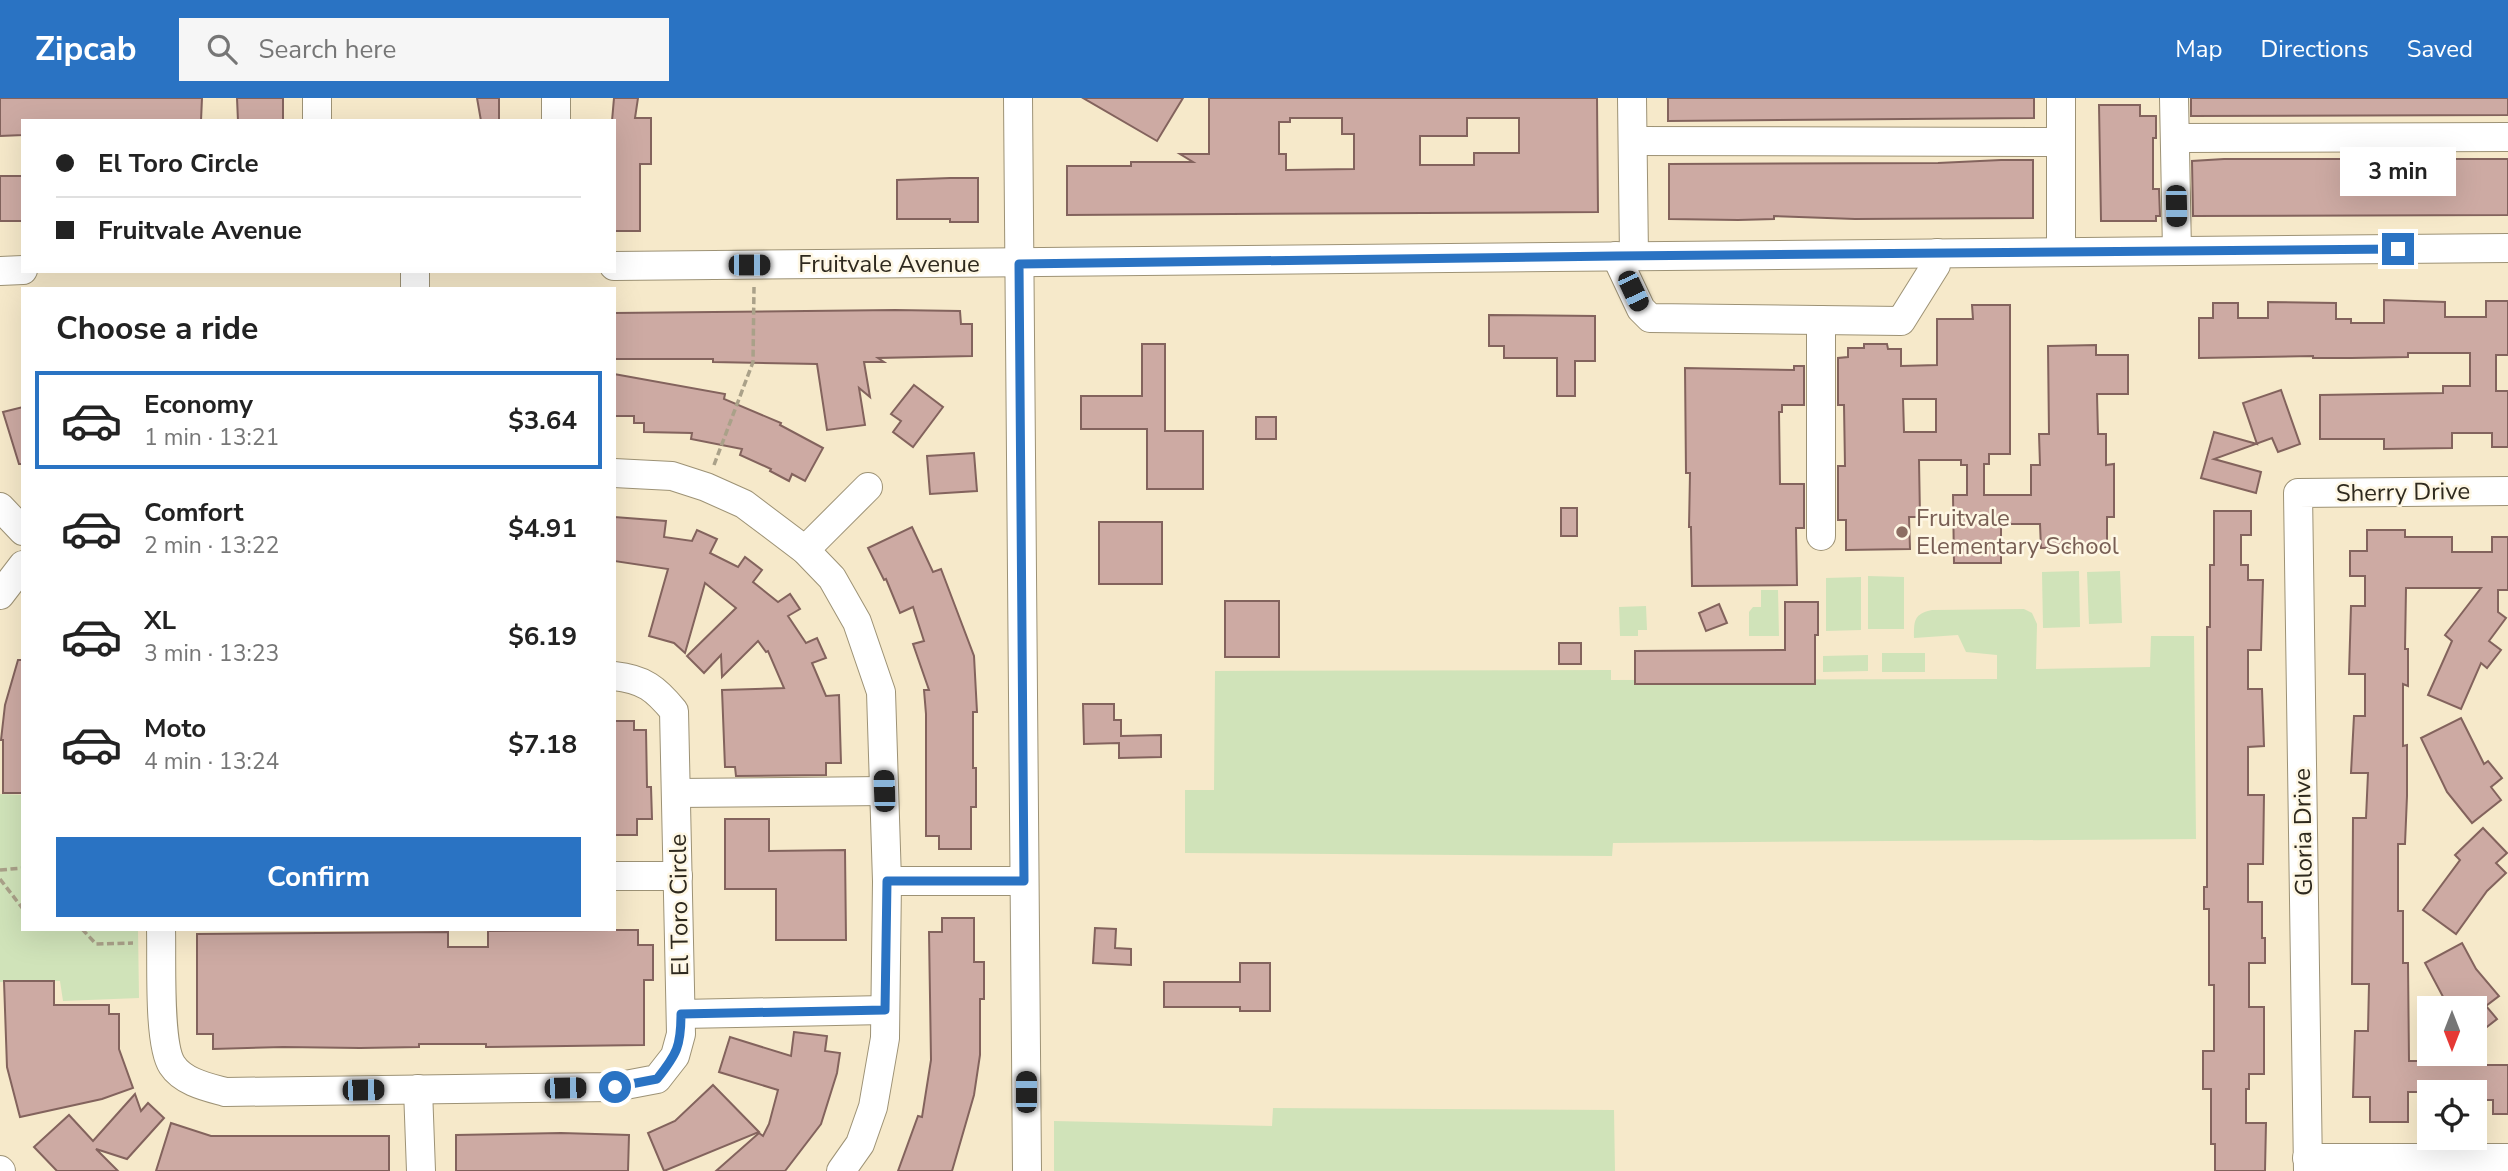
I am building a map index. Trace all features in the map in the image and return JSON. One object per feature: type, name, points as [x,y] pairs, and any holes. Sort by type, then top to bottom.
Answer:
[{"type":"street","points":[[317,98],[317,119]]},
{"type":"street","points":[[556,98],[556,119]]},
{"type":"street","points":[[1018,98],[1027,1171]]},
{"type":"street","points":[[1632,98],[1633,141],[1625,256],[1641,309],[1650,318],[1901,321],[1936,265],[1937,253]]},
{"type":"street","points":[[2061,98],[2061,252]]},
{"type":"street","points":[[2174,98],[2178,251]]},
{"type":"street","points":[[2175,138],[2508,137]]},
{"type":"street","points":[[1633,141],[2061,142]]},
{"type":"street","name":"Fruitvale Avenue","points":[[616,266],[2508,248]]},
{"type":"street","points":[[0,271],[21,270]]},
{"type":"street","points":[[1821,320],[1821,536]]},
{"type":"street","points":[[616,473],[672,476],[706,487],[744,504],[805,550],[832,578],[857,622],[881,692],[887,881],[885,1038],[873,1107],[860,1144],[841,1171]]},
{"type":"street","points":[[805,550],[868,487]]},
{"type":"street","name":"Sherry Drive","points":[[2298,493],[2508,491]]},
{"type":"street","name":"Gloria Drive","points":[[2298,493],[2308,1164]]},
{"type":"street","points":[[0,507],[21,529]]},
{"type":"street","points":[[0,595],[21,568]]},
{"type":"street","name":"El Toro Circle","points":[[161,931],[164,1047],[173,1067],[196,1084],[225,1091],[615,1087],[657,1079],[675,1056],[681,1034],[674,711],[655,689],[629,677],[616,676]]},
{"type":"street","points":[[676,793],[884,791]]},
{"type":"street","points":[[616,876],[678,876]]},
{"type":"street","points":[[887,881],[1024,881]]},
{"type":"street","points":[[681,1014],[885,1010]]},
{"type":"street","points":[[418,1089],[421,1171]]},
{"type":"street","points":[[2308,1164],[2508,1158]]},
{"type":"path","points":[[706,487],[753,362],[754,282]]},
{"type":"path","points":[[0,870],[21,867]]},
{"type":"path","points":[[0,878],[21,906]]},
{"type":"path","points":[[84,931],[96,944],[134,943]]},
{"type":"green space","points":[[2079,571],[2080,627],[2043,628],[2042,572]]},
{"type":"green space","points":[[2120,571],[2122,623],[2089,624],[2087,572]]},
{"type":"green space","points":[[1868,576],[1904,577],[1904,629],[1868,629]]},
{"type":"green space","points":[[1861,577],[1861,630],[1826,631],[1826,578]]},
{"type":"green space","points":[[1761,590],[1778,590],[1779,636],[1749,636],[1749,612],[1753,607],[1761,607]]},
{"type":"green space","points":[[1646,606],[1647,630],[1638,630],[1638,636],[1620,636],[1619,607]]},
{"type":"green space","points":[[2024,609],[2032,613],[2037,624],[2036,669],[2150,667],[2151,636],[2194,636],[2196,839],[1613,843],[1612,856],[1185,853],[1185,790],[1214,790],[1215,671],[1611,670],[1611,680],[1997,679],[1997,655],[1966,652],[1958,635],[1914,638],[1916,619],[1932,610]]},
{"type":"green space","points":[[1882,653],[1925,653],[1925,672],[1882,672]]},
{"type":"green space","points":[[1868,655],[1868,671],[1823,672],[1823,656]]},
{"type":"green space","points":[[0,794],[21,795],[21,931],[138,931],[139,998],[63,1001],[60,981],[0,982]]},
{"type":"green space","points":[[1273,1108],[1614,1110],[1615,1171],[1054,1171],[1054,1121],[1272,1126]]},
{"type":"building","points":[[0,98],[202,98],[201,119],[21,119],[21,135],[0,136]]},
{"type":"building","points":[[237,98],[283,98],[283,119],[238,119]]},
{"type":"building","points":[[477,98],[499,98],[499,119],[481,119]]},
{"type":"building","points":[[614,98],[638,98],[635,118],[651,118],[651,164],[640,164],[640,231],[616,231],[616,119],[612,119]]},
{"type":"building","points":[[1083,98],[1183,98],[1157,141]]},
{"type":"building","points":[[1209,98],[1597,98],[1598,212],[1067,215],[1067,166],[1193,162],[1180,154],[1209,154]],"holes":[[[1290,118],[1342,118],[1342,134],[1354,134],[1354,169],[1286,170],[1286,154],[1279,154],[1279,122],[1290,122]],[[1467,118],[1519,118],[1519,153],[1474,153],[1474,165],[1420,165],[1420,136],[1467,136]]]},
{"type":"building","points":[[1668,98],[2034,98],[2034,118],[1668,121]]},
{"type":"building","points":[[2191,98],[2508,98],[2508,115],[2191,116]]},
{"type":"building","points":[[2099,105],[2140,105],[2140,116],[2156,116],[2153,189],[2159,189],[2160,216],[2156,216],[2156,221],[2101,221]]},
{"type":"building","points":[[2508,159],[2508,215],[2193,216],[2192,161]]},
{"type":"building","points":[[2033,160],[2033,218],[1855,219],[1774,216],[1774,219],[1669,219],[1669,164],[1938,163]]},
{"type":"building","points":[[0,176],[21,176],[21,221],[0,221]]},
{"type":"building","points":[[978,178],[978,222],[897,219],[897,180]]},
{"type":"building","points":[[2384,300],[2445,302],[2445,317],[2486,317],[2486,301],[2508,301],[2508,355],[2496,355],[2496,391],[2508,391],[2508,447],[2492,447],[2492,433],[2452,433],[2452,448],[2384,449],[2384,439],[2320,439],[2320,395],[2443,393],[2443,386],[2470,386],[2470,353],[2408,353],[2408,357],[2199,358],[2199,318],[2213,318],[2213,303],[2238,303],[2238,318],[2268,318],[2268,302],[2336,303],[2336,319],[2351,319],[2351,323],[2384,323]]},
{"type":"building","points":[[1972,305],[2010,305],[2010,454],[1989,454],[1989,464],[1984,464],[1984,495],[2031,495],[2031,465],[2040,465],[2039,434],[2049,434],[2048,346],[2096,345],[2096,355],[2128,355],[2128,394],[2097,394],[2098,434],[2106,434],[2106,465],[2114,464],[2114,517],[2107,517],[2107,547],[2041,548],[2040,524],[2001,524],[2001,563],[1954,563],[1953,495],[1967,495],[1967,465],[1961,465],[1961,460],[1919,460],[1920,517],[1909,517],[1910,549],[1846,550],[1846,520],[1838,520],[1838,466],[1845,466],[1844,405],[1838,405],[1838,358],[1848,357],[1848,348],[1864,348],[1864,344],[1887,344],[1888,349],[1901,349],[1901,366],[1937,365],[1937,319],[1973,319]],"holes":[[[1903,399],[1936,399],[1936,432],[1904,432]]]},
{"type":"building","points":[[960,311],[961,324],[972,324],[972,356],[878,358],[884,362],[864,362],[870,397],[859,388],[865,425],[827,430],[817,364],[713,362],[713,359],[616,359],[616,313]]},
{"type":"building","points":[[1489,315],[1595,316],[1595,361],[1575,361],[1575,396],[1557,396],[1557,358],[1504,358],[1504,346],[1489,346]]},
{"type":"building","points":[[1142,344],[1165,344],[1165,431],[1203,431],[1203,489],[1147,489],[1147,429],[1081,429],[1081,396],[1142,396]]},
{"type":"building","points":[[1794,366],[1804,366],[1804,405],[1782,405],[1782,412],[1779,412],[1780,484],[1804,484],[1804,528],[1796,528],[1797,585],[1692,586],[1690,473],[1686,473],[1685,368],[1794,370]]},
{"type":"building","points":[[616,374],[725,394],[724,399],[781,423],[780,425],[823,448],[805,481],[792,474],[789,481],[770,471],[771,469],[740,455],[742,449],[691,439],[692,433],[644,432],[644,423],[634,423],[634,416],[616,416]]},
{"type":"building","points":[[914,385],[943,407],[913,447],[893,432],[901,421],[891,414]]},
{"type":"building","points":[[2281,390],[2300,444],[2278,452],[2272,438],[2257,443],[2243,403]]},
{"type":"building","points":[[21,408],[21,464],[19,464],[3,412]]},
{"type":"building","points":[[1256,417],[1276,417],[1276,439],[1256,439]]},
{"type":"building","points":[[2214,432],[2256,444],[2214,459],[2261,472],[2256,493],[2201,478]]},
{"type":"building","points":[[974,453],[977,491],[930,494],[927,456]]},
{"type":"building","points":[[1561,508],[1577,508],[1577,536],[1561,536]]},
{"type":"building","points":[[2214,511],[2251,511],[2251,535],[2241,535],[2241,565],[2248,565],[2248,580],[2263,580],[2261,650],[2248,650],[2248,689],[2262,689],[2264,746],[2248,747],[2248,795],[2264,795],[2263,864],[2248,864],[2248,902],[2262,902],[2265,963],[2249,963],[2249,1007],[2264,1007],[2264,1074],[2249,1074],[2246,1123],[2266,1123],[2265,1171],[2215,1171],[2215,1144],[2211,1144],[2211,1089],[2203,1089],[2203,1051],[2214,1051],[2214,985],[2209,985],[2209,909],[2204,909],[2204,887],[2207,887],[2207,627],[2210,627],[2210,565],[2214,565]]},
{"type":"building","points":[[616,517],[666,521],[664,537],[692,541],[697,530],[717,539],[710,553],[738,567],[745,557],[762,570],[753,582],[778,602],[790,594],[800,609],[788,616],[806,643],[817,638],[826,658],[812,663],[826,696],[839,695],[841,763],[826,763],[826,775],[736,776],[735,767],[725,767],[722,690],[784,688],[768,651],[766,652],[758,641],[722,677],[721,655],[704,673],[687,656],[736,608],[705,583],[685,653],[674,643],[649,636],[668,569],[616,561]]},
{"type":"building","points":[[1099,522],[1162,522],[1162,584],[1099,584]]},
{"type":"building","points":[[912,527],[933,572],[941,569],[974,656],[977,712],[973,712],[973,768],[976,768],[976,807],[971,807],[971,849],[939,849],[939,836],[926,836],[924,690],[929,690],[913,644],[924,641],[913,607],[900,613],[886,579],[884,580],[868,548]]},
{"type":"building","points":[[2367,530],[2405,530],[2405,537],[2452,537],[2452,552],[2492,552],[2492,537],[2508,537],[2508,590],[2498,590],[2498,612],[2506,618],[2489,641],[2501,650],[2487,668],[2481,663],[2461,709],[2428,695],[2452,641],[2445,635],[2481,588],[2406,588],[2405,649],[2408,649],[2408,686],[2403,684],[2403,746],[2407,745],[2407,796],[2405,844],[2398,844],[2398,911],[2403,911],[2403,963],[2408,963],[2409,1061],[2417,1061],[2417,1066],[2508,1065],[2508,1114],[2493,1114],[2493,1100],[2487,1100],[2487,1080],[2417,1080],[2417,1092],[2408,1092],[2408,1122],[2370,1122],[2370,1097],[2353,1097],[2355,1031],[2368,1031],[2369,984],[2352,984],[2353,818],[2366,818],[2368,773],[2351,773],[2354,716],[2365,716],[2365,674],[2349,674],[2351,606],[2365,606],[2365,576],[2350,576],[2350,551],[2367,551]]},
{"type":"building","points":[[1225,601],[1279,601],[1279,657],[1225,657]]},
{"type":"building","points":[[1785,602],[1818,602],[1815,684],[1635,684],[1635,651],[1785,650]]},
{"type":"building","points":[[1719,604],[1727,623],[1706,631],[1699,613]]},
{"type":"building","points":[[1559,643],[1581,643],[1581,664],[1559,664]]},
{"type":"building","points":[[18,660],[21,660],[21,793],[3,793],[1,740],[5,705]]},
{"type":"building","points":[[1083,704],[1114,704],[1114,720],[1121,720],[1121,736],[1161,735],[1161,757],[1119,758],[1119,743],[1084,744]]},
{"type":"building","points":[[2461,718],[2484,764],[2488,761],[2502,778],[2491,787],[2501,800],[2472,823],[2447,792],[2421,738]]},
{"type":"building","points":[[616,721],[634,721],[634,730],[646,730],[647,787],[651,787],[652,819],[637,819],[637,835],[616,835]]},
{"type":"building","points":[[725,819],[769,819],[769,851],[845,850],[846,940],[776,940],[776,889],[725,889]]},
{"type":"building","points":[[2483,828],[2507,853],[2496,863],[2506,873],[2487,891],[2456,934],[2423,910],[2460,860],[2455,855]]},
{"type":"building","points":[[942,918],[974,918],[974,962],[984,962],[984,999],[980,999],[980,1055],[974,1095],[952,1171],[898,1171],[918,1116],[922,1117],[931,1060],[929,932],[942,932]]},
{"type":"building","points":[[1095,928],[1116,929],[1115,948],[1131,949],[1131,965],[1093,963]]},
{"type":"building","points":[[638,930],[638,945],[653,945],[653,980],[644,980],[644,1045],[486,1047],[486,1044],[419,1044],[419,1047],[213,1049],[213,1034],[197,1034],[197,934],[448,932],[448,947],[488,947],[488,931]]},
{"type":"building","points":[[2462,943],[2476,969],[2499,996],[2487,1005],[2487,996],[2443,996],[2425,963]]},
{"type":"building","points":[[1240,963],[1270,963],[1270,1011],[1240,1011],[1240,1007],[1164,1007],[1164,982],[1240,982]]},
{"type":"building","points":[[4,981],[54,981],[54,1005],[109,1005],[109,1014],[119,1014],[119,1049],[133,1088],[102,1099],[20,1117],[7,1067]]},
{"type":"building","points":[[2487,1007],[2497,1019],[2487,1027]]},
{"type":"building","points":[[794,1032],[827,1036],[825,1051],[840,1053],[837,1073],[821,1124],[785,1171],[716,1171],[759,1133],[763,1136],[778,1090],[719,1072],[730,1037],[791,1056]]},
{"type":"building","points":[[713,1085],[759,1132],[664,1171],[648,1133],[675,1121]]},
{"type":"building","points":[[135,1094],[141,1111],[148,1103],[164,1118],[127,1159],[96,1149],[118,1171],[57,1171],[34,1147],[69,1115],[93,1141]]},
{"type":"building","points":[[171,1123],[211,1136],[389,1136],[389,1171],[156,1171]]},
{"type":"building","points":[[456,1135],[629,1135],[628,1171],[456,1171]]},
{"type":"place","name":"Fruitvale Elementary School","points":[[1902,532]]},
{"type":"route","points":[[615,1087],[657,1079],[675,1056],[681,1034],[681,1014],[885,1010],[887,881],[1024,881],[1019,264],[2398,249]]}]
